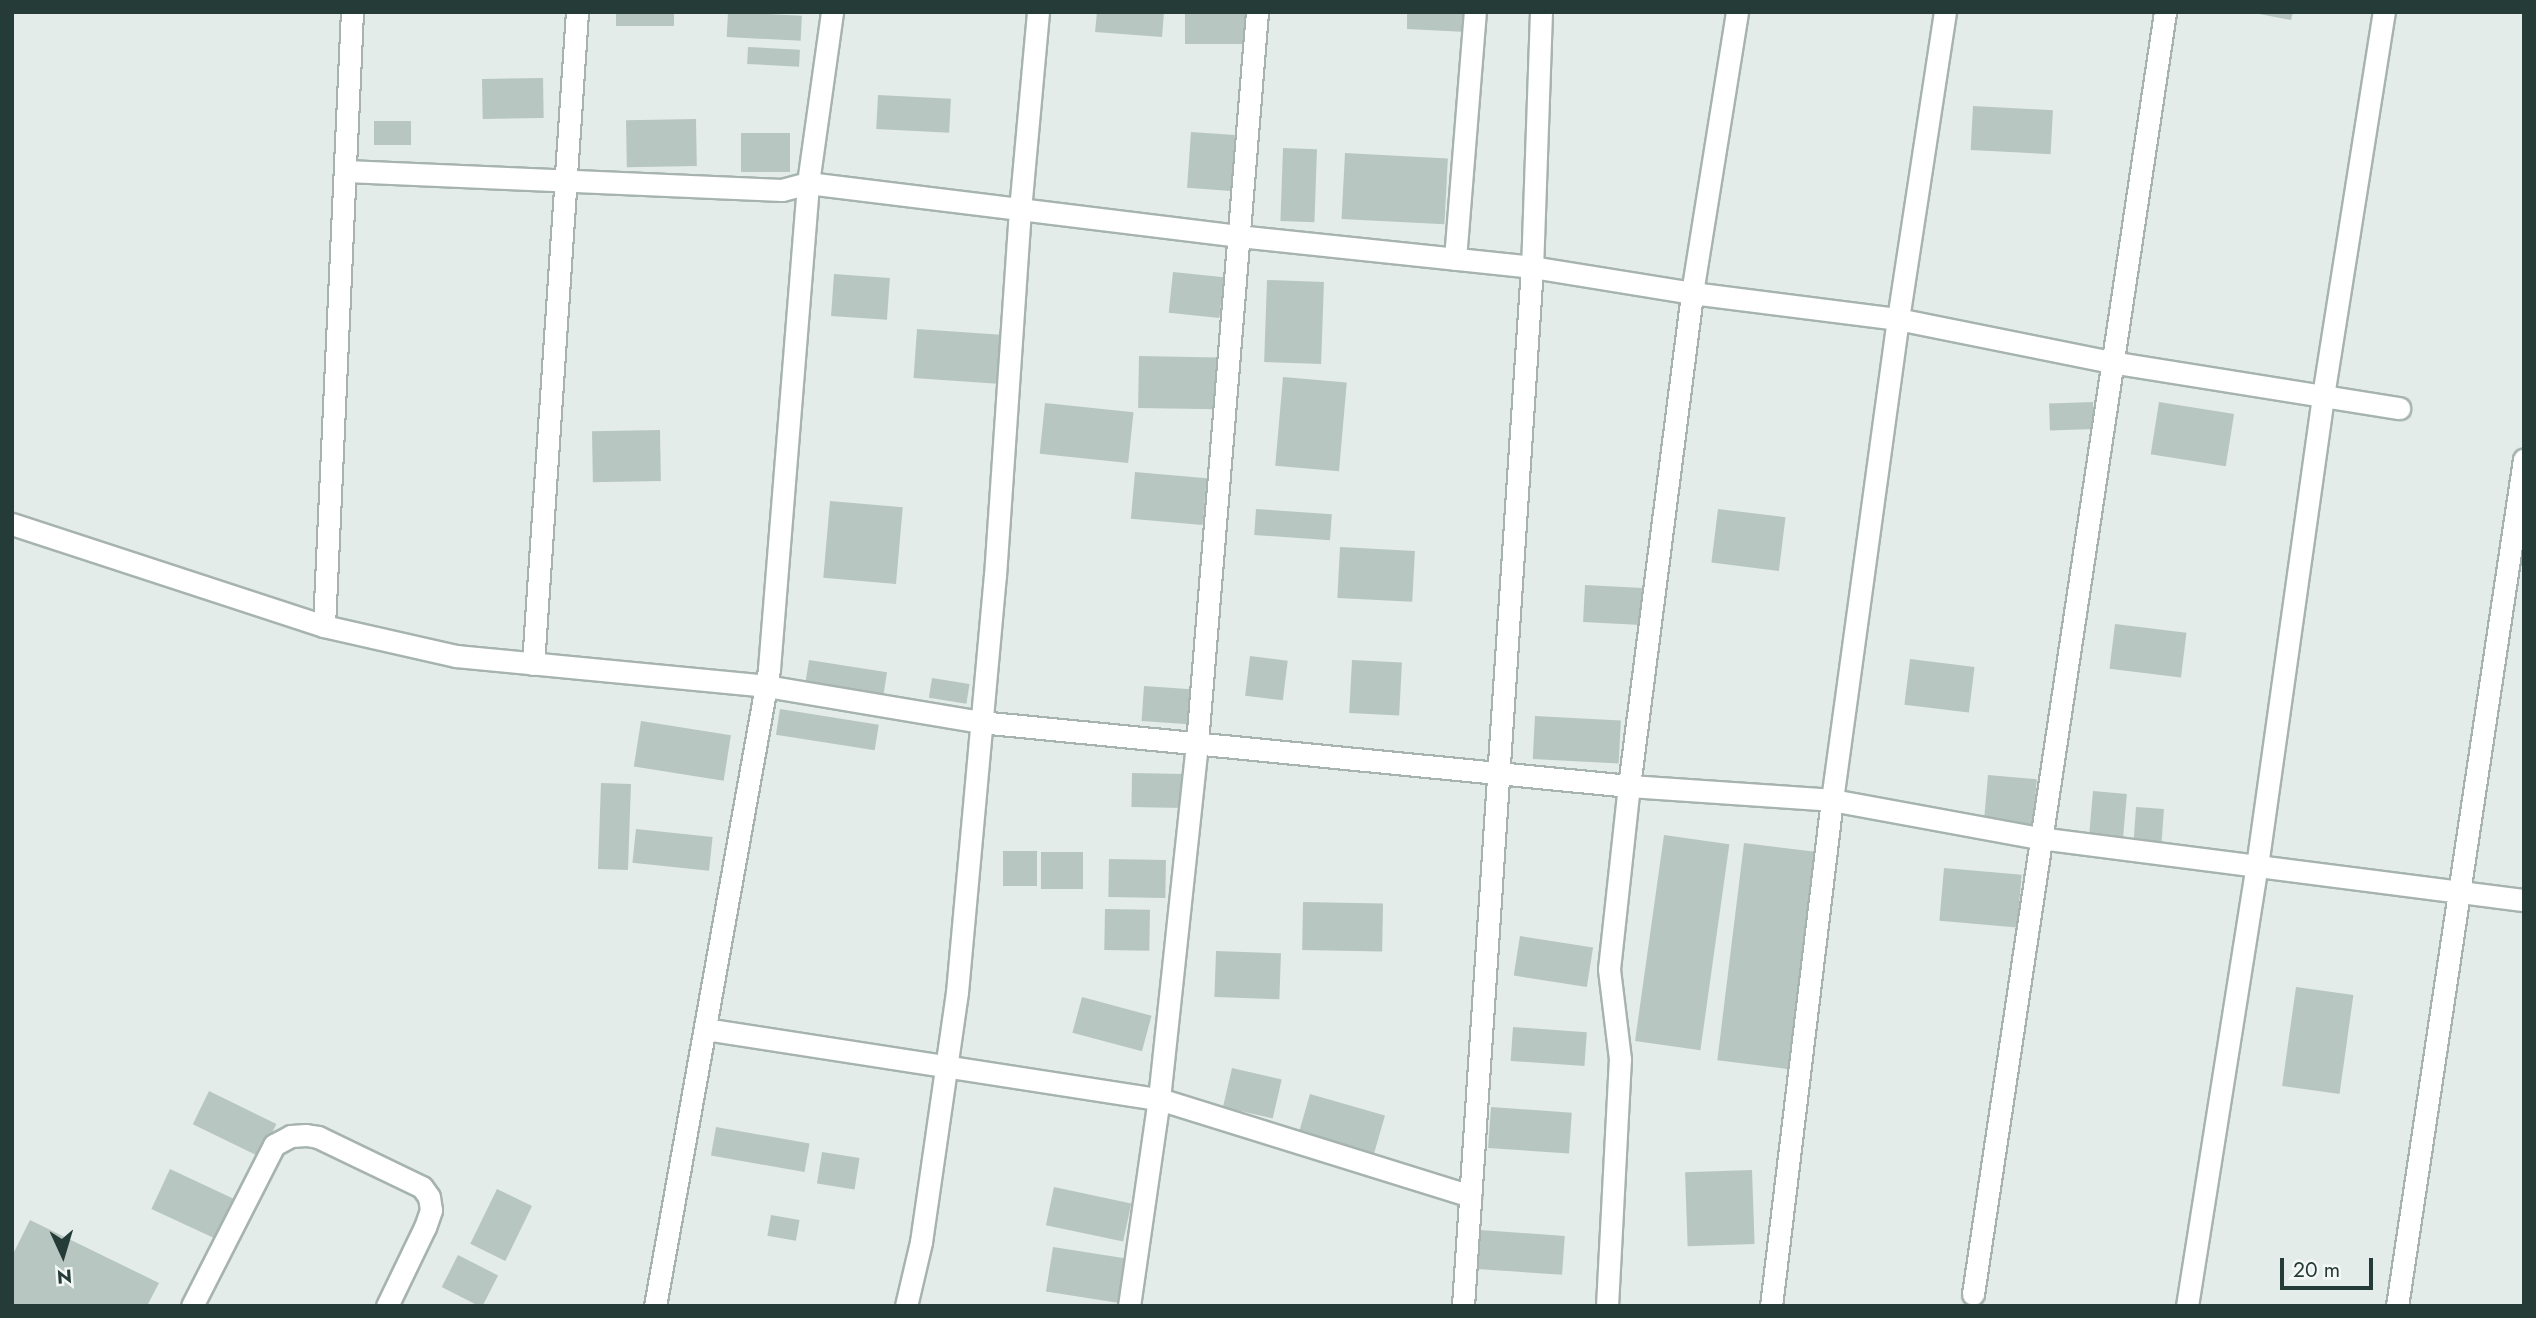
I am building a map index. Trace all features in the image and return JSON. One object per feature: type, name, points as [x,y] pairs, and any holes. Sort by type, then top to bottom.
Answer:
[{"type":"street","points":[[324,626],[352,12]]},
{"type":"street","points":[[533,664],[577,12]]},
{"type":"street","points":[[655,1306],[766,686],[808,183],[832,12]]},
{"type":"street","points":[[906,1306],[920,1242],[957,992],[996,562],[1020,210],[1038,12]]},
{"type":"street","points":[[1129,1306],[1159,1100],[1197,743],[1257,12]]},
{"type":"street","points":[[1455,259],[1475,12]]},
{"type":"street","points":[[1463,1306],[1532,267],[1541,12]]},
{"type":"street","points":[[1607,1306],[1619,1059],[1609,969],[1629,786],[1692,293],[1737,12]]},
{"type":"street","points":[[1771,1306],[1832,800],[1898,319],[1945,12]]},
{"type":"street","points":[[1973,1294],[2039,838],[2165,12]]},
{"type":"street","points":[[2187,1306],[2257,866],[2323,396],[2384,12]]},
{"type":"street","points":[[346,171],[782,190],[808,183],[1238,236],[1532,267],[1692,293],[1898,319],[2111,362],[2399,408]]},
{"type":"street","points":[[2397,1306],[2524,459]]},
{"type":"street","points":[[12,524],[324,626],[456,656],[766,686],[981,722],[1629,786],[1832,800],[2039,838],[2524,900]]},
{"type":"street","points":[[705,1029],[1159,1100],[1470,1196]]},
{"type":"street","points":[[192,1306],[274,1145],[291,1136],[306,1135],[318,1137],[422,1187],[429,1197],[431,1210],[425,1227],[387,1306]]},
{"type":"building","points":[[616,12],[674,12],[674,26],[616,26]]},
{"type":"building","points":[[728,12],[802,16],[801,41],[727,37]]},
{"type":"building","points":[[1097,12],[1164,12],[1162,37],[1095,32]]},
{"type":"building","points":[[1185,12],[1245,12],[1245,44],[1185,44]]},
{"type":"building","points":[[1407,12],[1467,12],[1466,32],[1407,29]]},
{"type":"building","points":[[2249,12],[2293,12],[2291,20]]},
{"type":"building","points":[[748,47],[800,50],[799,67],[747,64]]},
{"type":"building","points":[[543,78],[544,118],[483,119],[482,79]]},
{"type":"building","points":[[878,95],[951,99],[949,133],[876,129]]},
{"type":"building","points":[[1973,106],[2053,110],[2051,154],[1971,150]]},
{"type":"building","points":[[696,119],[697,166],[627,167],[626,120]]},
{"type":"building","points":[[374,121],[411,121],[411,145],[374,145]]},
{"type":"building","points":[[1191,132],[1235,135],[1231,191],[1187,188]]},
{"type":"building","points":[[741,133],[790,133],[790,172],[741,172]]},
{"type":"building","points":[[1283,148],[1317,149],[1314,222],[1280,221]]},
{"type":"building","points":[[1345,153],[1448,158],[1444,224],[1342,219]]},
{"type":"building","points":[[1173,272],[1224,277],[1219,318],[1169,313]]},
{"type":"building","points":[[834,274],[890,278],[887,320],[831,316]]},
{"type":"building","points":[[1267,280],[1324,282],[1321,364],[1264,362]]},
{"type":"building","points":[[917,329],[1001,335],[997,384],[914,378]]},
{"type":"building","points":[[1139,356],[1218,357],[1217,409],[1138,408]]},
{"type":"building","points":[[1283,377],[1347,383],[1339,471],[1275,466]]},
{"type":"building","points":[[2093,402],[2094,429],[2050,431],[2049,404]]},
{"type":"building","points":[[2159,402],[2234,414],[2226,466],[2151,454]]},
{"type":"building","points":[[1045,403],[1134,412],[1128,463],[1040,454]]},
{"type":"building","points":[[660,430],[661,481],[593,482],[592,431]]},
{"type":"building","points":[[1135,472],[1207,478],[1203,525],[1131,519]]},
{"type":"building","points":[[830,501],[903,507],[896,584],[823,578]]},
{"type":"building","points":[[1256,509],[1332,514],[1330,540],[1254,535]]},
{"type":"building","points":[[1718,509],[1785,517],[1779,571],[1711,563]]},
{"type":"building","points":[[1340,547],[1415,551],[1412,602],[1337,598]]},
{"type":"building","points":[[1585,585],[1643,588],[1641,625],[1583,622]]},
{"type":"building","points":[[2115,624],[2186,633],[2181,677],[2110,669]]},
{"type":"building","points":[[1250,656],[1288,661],[1283,700],[1245,696]]},
{"type":"building","points":[[1910,659],[1975,667],[1969,713],[1904,705]]},
{"type":"building","points":[[809,660],[887,672],[884,694],[806,682]]},
{"type":"building","points":[[1352,660],[1402,663],[1399,716],[1349,713]]},
{"type":"building","points":[[932,678],[970,684],[966,704],[929,698]]},
{"type":"building","points":[[1144,686],[1195,690],[1192,724],[1142,721]]},
{"type":"building","points":[[780,709],[879,725],[875,750],[776,735]]},
{"type":"building","points":[[1535,716],[1621,721],[1619,763],[1533,759]]},
{"type":"building","points":[[641,721],[731,735],[724,781],[634,766]]},
{"type":"building","points":[[1132,773],[1184,774],[1183,808],[1131,807]]},
{"type":"building","points":[[1988,775],[2037,779],[2033,827],[1984,823]]},
{"type":"building","points":[[601,783],[631,784],[628,870],[598,869]]},
{"type":"building","points":[[2093,791],[2127,794],[2123,841],[2089,838]]},
{"type":"building","points":[[2136,807],[2164,809],[2161,848],[2133,846]]},
{"type":"building","points":[[636,829],[713,837],[709,871],[632,863]]},
{"type":"building","points":[[1664,835],[1729,844],[1700,1050],[1635,1041]]},
{"type":"building","points":[[1744,843],[1815,852],[1789,1069],[1717,1060]]},
{"type":"building","points":[[1003,851],[1037,851],[1037,886],[1003,886]]},
{"type":"building","points":[[1041,852],[1083,852],[1083,889],[1041,889]]},
{"type":"building","points":[[1109,859],[1166,860],[1165,898],[1108,897]]},
{"type":"building","points":[[1944,868],[2022,875],[2017,928],[1939,921]]},
{"type":"building","points":[[1303,902],[1383,903],[1382,951],[1302,950]]},
{"type":"building","points":[[1105,909],[1150,910],[1149,951],[1104,950]]},
{"type":"building","points":[[1520,936],[1593,948],[1587,987],[1514,976]]},
{"type":"building","points":[[1216,951],[1281,953],[1279,999],[1214,997]]},
{"type":"building","points":[[2296,987],[2353,995],[2340,1094],[2282,1086]]},
{"type":"building","points":[[1082,997],[1152,1016],[1142,1051],[1072,1033]]},
{"type":"building","points":[[1513,1027],[1587,1032],[1584,1066],[1511,1061]]},
{"type":"building","points":[[1232,1068],[1282,1079],[1273,1118],[1223,1107]]},
{"type":"building","points":[[209,1091],[276,1124],[260,1157],[193,1124]]},
{"type":"building","points":[[1310,1094],[1385,1115],[1373,1158],[1298,1136]]},
{"type":"building","points":[[1491,1107],[1572,1113],[1569,1154],[1488,1148]]},
{"type":"building","points":[[716,1127],[810,1143],[805,1172],[711,1156]]},
{"type":"building","points":[[822,1152],[860,1158],[855,1190],[817,1184]]},
{"type":"building","points":[[170,1169],[235,1199],[217,1239],[151,1209]]},
{"type":"building","points":[[1752,1170],[1755,1244],[1688,1246],[1685,1172]]},
{"type":"building","points":[[1054,1187],[1131,1203],[1123,1242],[1046,1225]]},
{"type":"building","points":[[497,1189],[532,1206],[505,1261],[470,1244]]},
{"type":"building","points":[[771,1215],[800,1220],[796,1241],[767,1236]]},
{"type":"building","points":[[30,1220],[159,1283],[147,1306],[12,1306],[12,1256]]},
{"type":"building","points":[[1480,1230],[1565,1236],[1562,1275],[1477,1269]]},
{"type":"building","points":[[1053,1247],[1131,1259],[1124,1304],[1046,1291]]},
{"type":"building","points":[[458,1255],[498,1275],[483,1306],[442,1287]]}]
